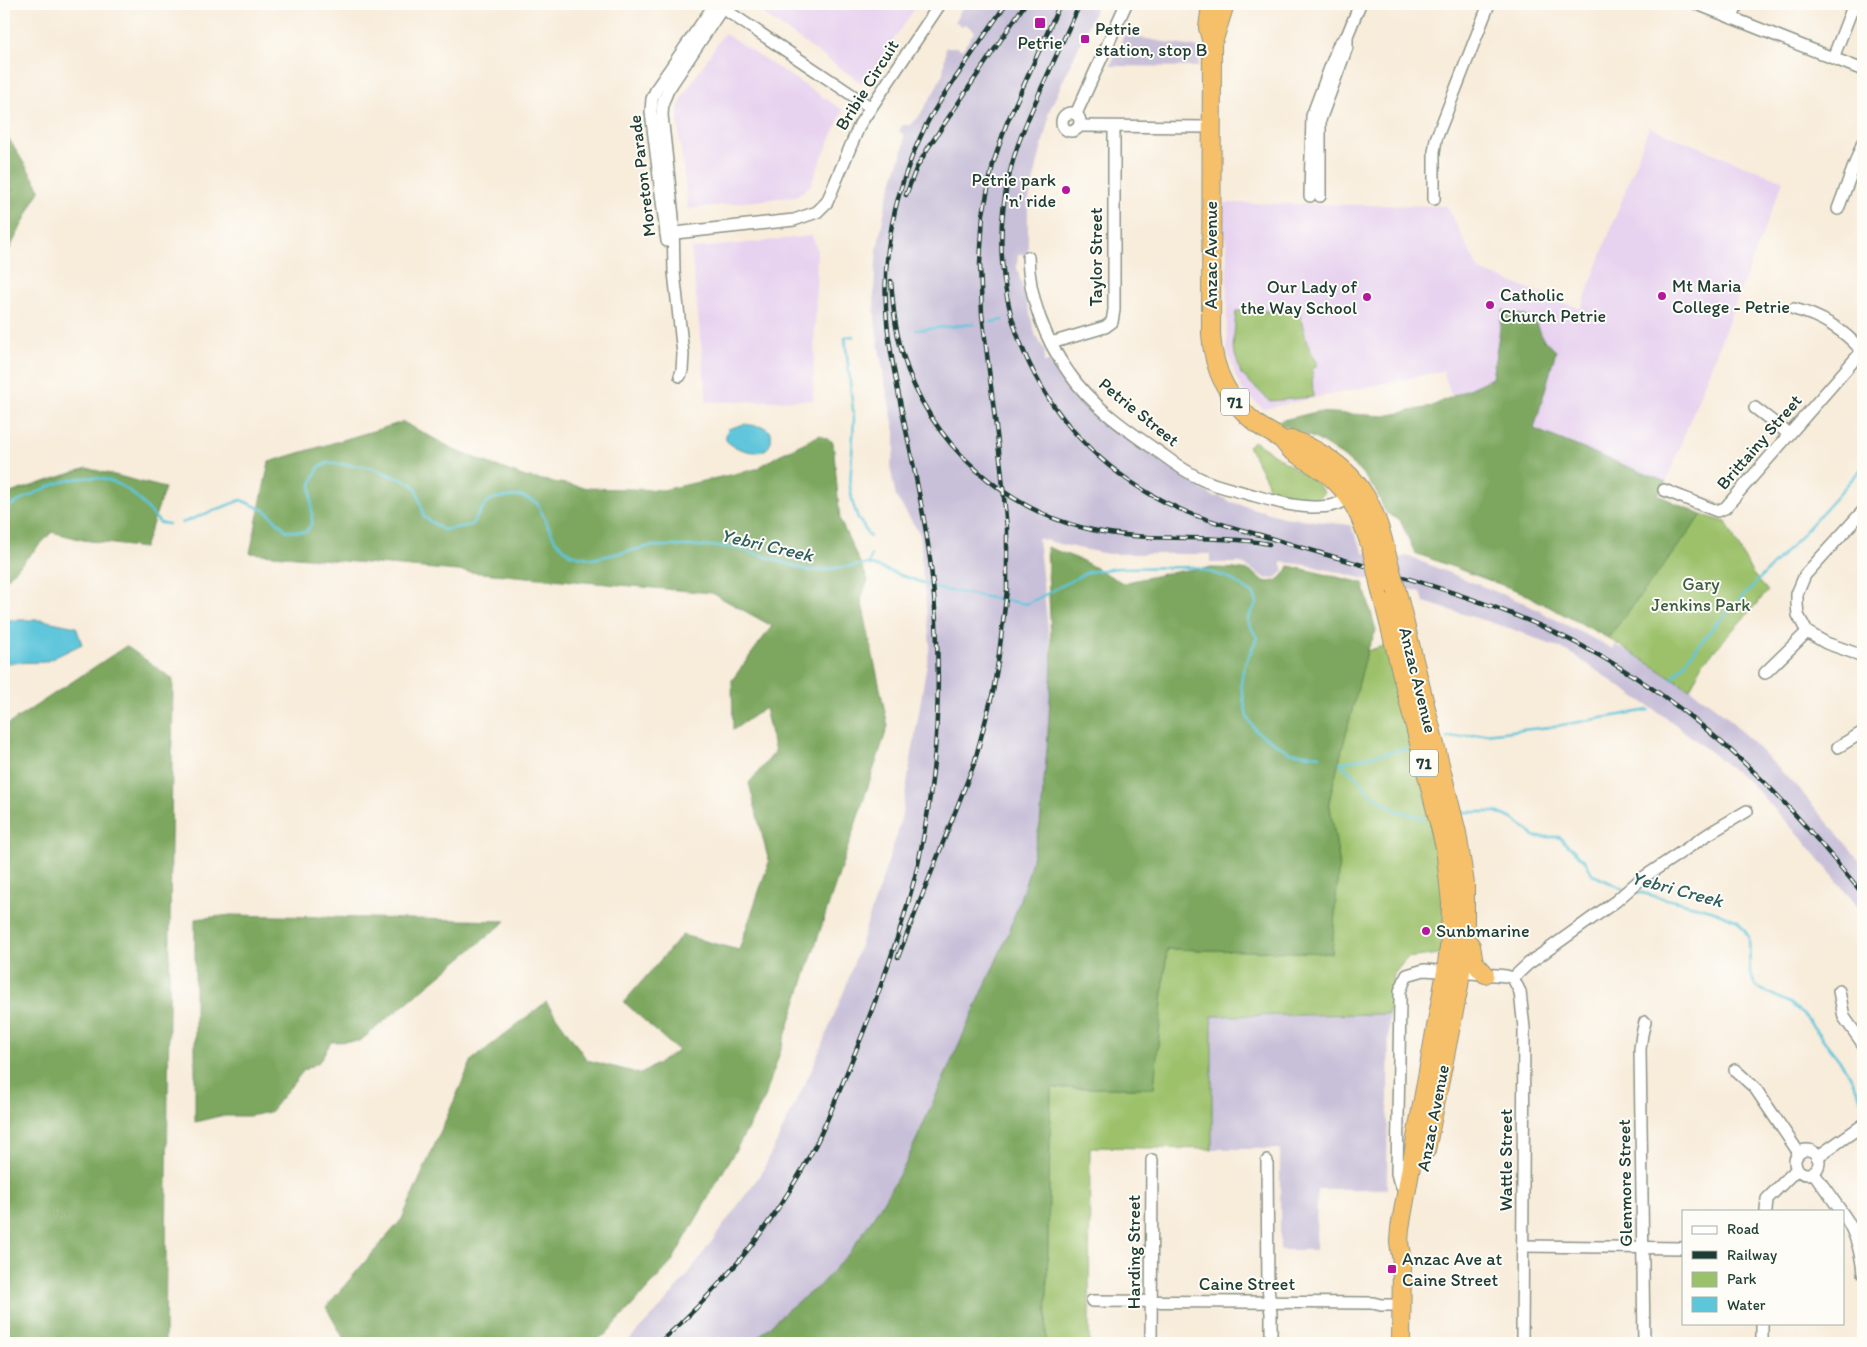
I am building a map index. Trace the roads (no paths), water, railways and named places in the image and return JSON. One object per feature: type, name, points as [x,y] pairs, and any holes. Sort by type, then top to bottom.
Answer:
[{"type":"highway","name":"Anzac Avenue","points":[[1210,4],[1208,28],[1212,43],[1212,349],[1221,380],[1238,406],[1256,424],[1281,439],[1290,450],[1343,479],[1367,497],[1376,516],[1379,551],[1457,833],[1465,884],[1465,939],[1453,972],[1406,1196],[1399,1242],[1402,1262],[1401,1343]]},
{"type":"highway","name":"Anzac Avenue","points":[[1212,43],[1225,4]]},
{"type":"highway","name":"Anzac Avenue","points":[[1343,479],[1348,496],[1379,551]]},
{"type":"highway","name":"Anzac Avenue","points":[[1389,590],[1445,847],[1451,903],[1450,940],[1453,972],[1408,1244],[1402,1262]]},
{"type":"highway","points":[[1465,939],[1471,946],[1474,962],[1485,974]]},
{"type":"street","name":"Bribie Circuit","points":[[670,233],[794,220],[817,212],[827,202],[849,148],[870,107],[940,4]]},
{"type":"street","points":[[1076,114],[1126,4]]},
{"type":"street","points":[[1315,196],[1320,120],[1347,47],[1348,36],[1360,4]]},
{"type":"street","points":[[1434,199],[1434,152],[1436,139],[1489,4]]},
{"type":"street","points":[[1697,4],[1863,70]]},
{"type":"street","points":[[1732,18],[1737,4]]},
{"type":"street","points":[[1833,58],[1854,4]]},
{"type":"street","points":[[720,5],[870,107]]},
{"type":"street","name":"Moreton Parade","points":[[680,376],[683,354],[670,233],[662,115],[663,102],[668,90],[720,5]]},
{"type":"street","points":[[1067,114],[1076,114],[1080,120],[1079,126],[1075,130],[1070,131],[1062,123],[1063,118],[1067,114]]},
{"type":"street","points":[[1079,126],[1211,127]]},
{"type":"street","name":"Taylor Street","points":[[1051,343],[1104,327],[1112,322],[1114,310],[1114,127]]},
{"type":"street","points":[[1838,209],[1863,142]]},
{"type":"street","name":"Petrie Street","points":[[1028,257],[1032,288],[1039,314],[1051,343],[1069,374],[1094,402],[1131,433],[1185,470],[1202,480],[1220,486],[1292,506],[1322,507],[1341,502],[1348,496]]},
{"type":"street","points":[[1794,309],[1811,313],[1830,322],[1843,331],[1863,350]]},
{"type":"street","name":"Brittainy Street","points":[[1664,490],[1717,510],[1721,510],[1729,505],[1788,434],[1863,350]]},
{"type":"street","points":[[1755,408],[1788,434]]},
{"type":"street","points":[[1312,507],[1331,498],[1335,488],[1343,479]]},
{"type":"street","points":[[1863,511],[1805,575],[1800,584],[1796,604],[1798,615],[1807,632],[1826,643],[1863,656]]},
{"type":"street","points":[[1765,673],[1807,632]]},
{"type":"street","points":[[1838,747],[1863,732]]},
{"type":"street","points":[[1406,1196],[1397,1173],[1401,1113],[1400,1001],[1403,982],[1407,975],[1424,970],[1513,978],[1528,964],[1616,902],[1641,879],[1746,811]]},
{"type":"street","name":"Wattle Street","points":[[1513,978],[1520,992],[1524,1028],[1522,1343]]},
{"type":"street","points":[[1839,991],[1844,1017],[1863,1044]]},
{"type":"street","name":"Glenmore Street","points":[[1644,1343],[1640,1049],[1645,1022]]},
{"type":"street","points":[[1735,1070],[1756,1088],[1799,1153]]},
{"type":"street","points":[[1818,1157],[1863,1125]]},
{"type":"street","points":[[1809,1150],[1818,1157],[1818,1167],[1813,1172],[1806,1174],[1797,1169],[1795,1162],[1799,1153],[1809,1150]]},
{"type":"street","name":"Harding Street","points":[[1151,1343],[1152,1160]]},
{"type":"street","points":[[1267,1162],[1268,1287],[1271,1343]]},
{"type":"street","points":[[1766,1210],[1767,1199],[1797,1169]]},
{"type":"street","points":[[1813,1172],[1841,1210]]},
{"type":"street","points":[[1844,1215],[1851,1225],[1861,1251],[1863,1274]]},
{"type":"street","points":[[1523,1246],[1682,1248]]},
{"type":"street","name":"Caine Street","points":[[1092,1301],[1374,1303],[1401,1305]]},
{"type":"street","points":[[1762,1324],[1762,1343]]},
{"type":"water","points":[[744,424],[764,427],[771,432],[771,442],[767,449],[760,452],[752,452],[735,447],[726,440],[728,429]]},
{"type":"water","points":[[4,620],[42,620],[76,627],[82,644],[45,662],[4,663]]},
{"type":"waterway","points":[[991,322],[1003,320]]},
{"type":"waterway","points":[[916,330],[974,324]]},
{"type":"waterway","points":[[854,336],[845,337],[854,419],[850,487],[858,518],[870,537]]},
{"type":"waterway","name":"Yebri Creek","points":[[182,523],[241,500],[266,511],[287,531],[306,532],[312,523],[311,484],[319,467],[328,463],[369,467],[411,483],[417,490],[424,517],[443,530],[471,525],[487,502],[495,498],[521,496],[537,503],[555,540],[570,554],[593,559],[651,546],[720,546],[745,550],[810,571],[869,564],[940,589],[1027,604],[1088,572],[1118,568],[1194,567],[1229,578],[1254,594],[1257,603],[1247,620],[1257,638],[1243,669],[1241,685],[1247,717],[1256,731],[1289,752],[1320,756]]},
{"type":"waterway","points":[[1672,679],[1715,625],[1800,537],[1863,467]]},
{"type":"waterway","name":"Yebri Creek","points":[[4,509],[35,493],[69,480],[85,478],[102,479],[118,484],[138,498],[160,523],[169,524]]},
{"type":"waterway","points":[[869,564],[871,555]]},
{"type":"waterway","points":[[1447,738],[1550,727],[1649,710]]},
{"type":"waterway","points":[[1340,763],[1409,748]]},
{"type":"waterway","name":"Yebri Creek","points":[[1340,763],[1360,780],[1368,792],[1395,810],[1424,818]]},
{"type":"waterway","name":"Yebri Creek","points":[[1463,812],[1496,812],[1513,819],[1536,837],[1559,837],[1585,861],[1593,875],[1624,889]]},
{"type":"waterway","name":"Yebri Creek","points":[[1634,891],[1711,910],[1738,921],[1749,937],[1750,973],[1756,987],[1790,1003],[1804,1015],[1847,1070],[1863,1102]]},
{"type":"railway","points":[[659,1343],[705,1299],[747,1251],[766,1226],[801,1172],[828,1119],[868,1021],[892,955],[918,864],[931,788],[935,750],[938,674],[937,635],[925,523],[890,348],[886,305],[887,260],[890,236],[900,193],[909,165],[926,125],[938,104],[1006,4]]},
{"type":"railway","points":[[906,195],[916,169],[928,148],[1025,4]]},
{"type":"railway","points":[[898,957],[974,764],[993,692],[1007,590],[1007,528],[982,314],[980,264],[983,214],[993,164],[1006,125],[1060,4]]},
{"type":"railway","points":[[1080,4],[1037,97],[1020,139],[1010,172],[1002,225],[1004,278],[1015,328],[1035,376],[1064,419],[1099,457],[1141,489],[1189,513],[1451,592],[1522,618],[1556,633],[1616,665],[1673,703],[1752,770],[1798,818],[1863,894]]},
{"type":"railway","points":[[891,281],[902,352],[914,385],[931,417],[952,445],[977,470],[1005,492],[1036,510],[1068,523],[1103,532],[1144,537],[1228,539],[1269,544]]},
{"type":"place","name":"Petrie","points":[[1040,23]]},
{"type":"place","name":"Petrie station, stop B","points":[[1085,39]]},
{"type":"place","name":"Petrie park 'n' ride","points":[[1066,190]]},
{"type":"place","name":"Mt Maria College - Petrie","points":[[1662,296]]},
{"type":"place","name":"Our Lady of the Way School","points":[[1367,297]]},
{"type":"place","name":"Catholic Church Petrie","points":[[1490,305]]},
{"type":"place","name":"Sunbmarine","points":[[1426,931]]},
{"type":"place","name":"Anzac Ave at Caine Street","points":[[1392,1269]]},
{"type":"park label","name":"Gary Jenkins Park","points":[[1701,594]]}]
